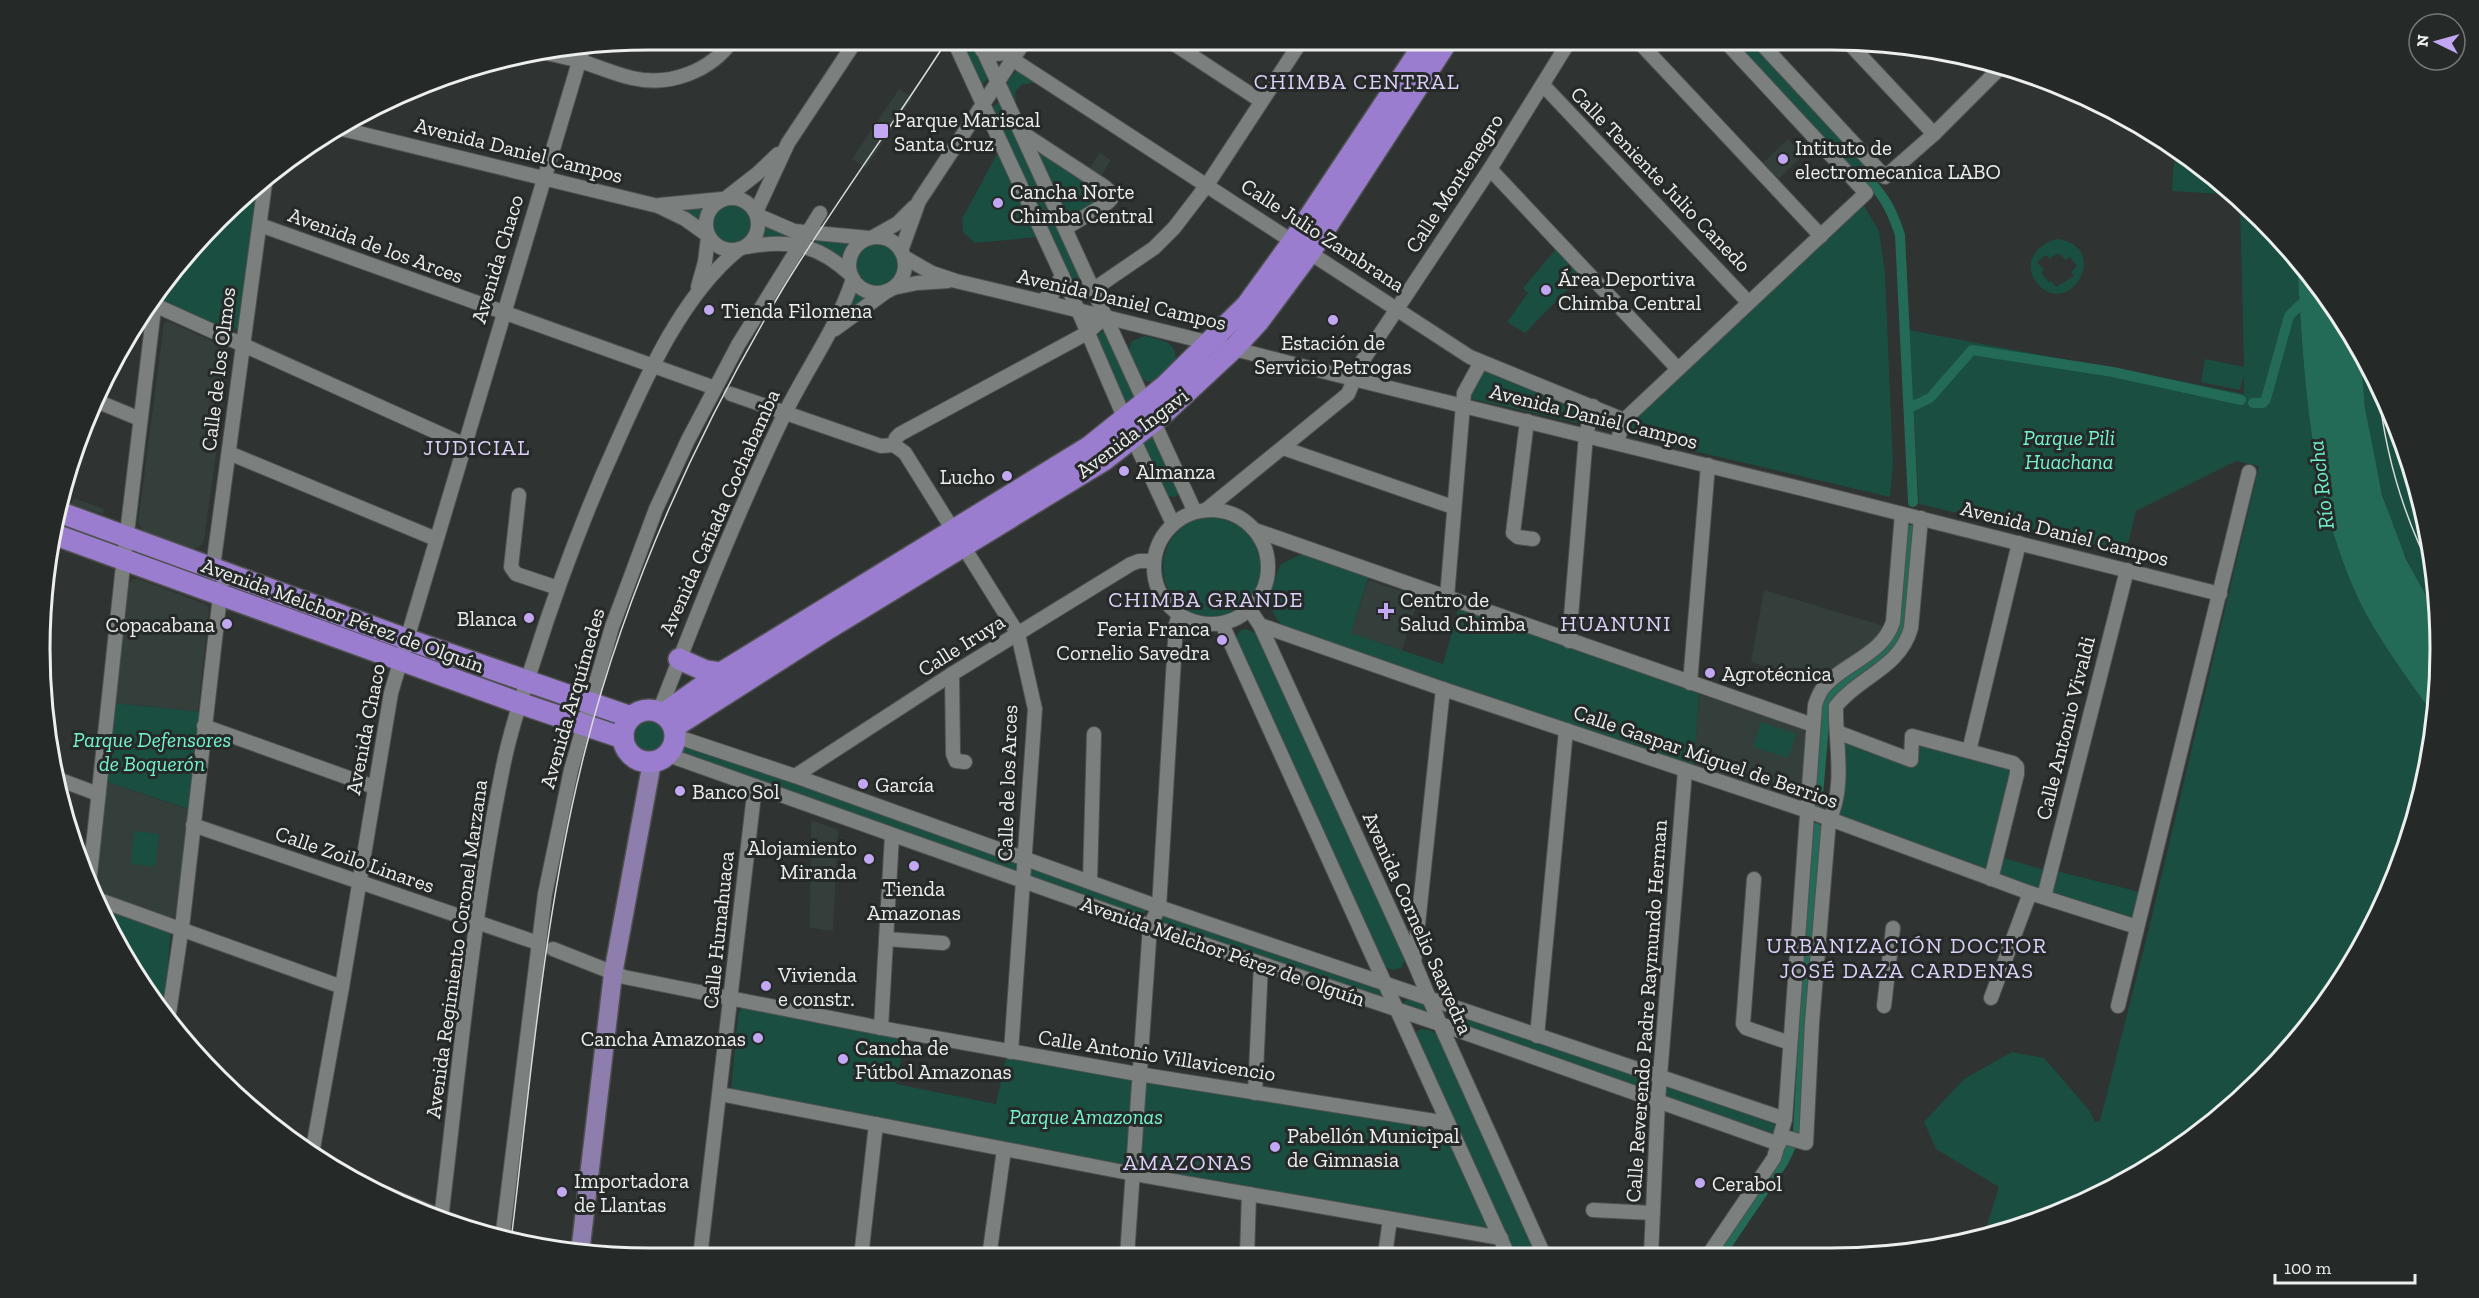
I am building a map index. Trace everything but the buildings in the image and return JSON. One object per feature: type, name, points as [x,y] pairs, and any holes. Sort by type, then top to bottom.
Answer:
[{"type":"highway","name":"Avenida Ingavi","points":[[662,738],[826,630],[1089,447],[1129,429],[1235,347],[1258,322],[1420,50]]},
{"type":"highway","name":"Avenida Ingavi","points":[[1150,411],[1302,246],[1441,50]]},
{"type":"highway","name":"Avenida Melchor Pérez de Olguín","points":[[65,514],[218,569],[403,649],[519,703],[623,738]]},
{"type":"highway","name":"Avenida Melchor Pérez de Olguín","points":[[60,537],[220,594],[403,649],[527,681],[631,717]]},
{"type":"highway","name":"Avenida Ingavi","points":[[662,738],[721,673],[958,537]]},
{"type":"highway","points":[[679,659],[706,671],[721,673]]},
{"type":"highway","points":[[647,710],[662,738],[627,751],[623,738],[624,726],[631,717],[647,710]]},
{"type":"main road","name":"Avenida Cañada Cochabamba","points":[[571,1243],[608,972],[662,738]]},
{"type":"main road","name":"Avenida Cañada Cochabamba","points":[[581,1244],[608,972]]},
{"type":"street","points":[[561,57],[632,78],[664,80],[683,76],[702,68],[723,50]]},
{"type":"street","points":[[743,248],[757,232],[757,214],[788,143],[850,50]]},
{"type":"street","points":[[958,50],[1078,310],[1173,524]]},
{"type":"street","points":[[982,50],[1150,411],[1200,511]]},
{"type":"street","points":[[989,50],[996,54],[1015,55]]},
{"type":"street","points":[[725,198],[743,200],[757,214],[803,239],[827,256],[860,286],[872,292],[891,289],[903,274],[903,254],[908,226],[919,201],[1018,50]]},
{"type":"street","points":[[1183,50],[1261,101]]},
{"type":"street","points":[[1094,289],[1164,239],[1207,184],[1295,50]]},
{"type":"street","name":"Calle Montenegro","points":[[1354,379],[1360,363],[1490,169],[1564,50]]},
{"type":"street","points":[[1646,50],[1821,236]]},
{"type":"street","points":[[1617,442],[1624,420],[1866,193],[1733,50]]},
{"type":"street","points":[[1767,50],[1885,177],[1934,134],[1995,73]]},
{"type":"street","points":[[1856,51],[1934,134]]},
{"type":"street","name":"Avenida Chaco","points":[[314,1145],[391,693],[581,54]]},
{"type":"street","name":"Calle Julio Zambrana","points":[[1015,55],[1207,184],[1481,362],[1624,420]]},
{"type":"street","name":"Calle Teniente Julio Canedo","points":[[1543,85],[1748,302]]},
{"type":"street","name":"Avenida Daniel Campos","points":[[348,130],[658,206],[685,219],[707,235]]},
{"type":"street","points":[[1021,132],[1106,187],[1111,193],[1111,199],[1107,203],[1066,228]]},
{"type":"street","points":[[788,143],[758,174],[710,210],[706,220],[707,235],[720,247],[743,248],[803,239],[871,238],[890,241],[903,254]]},
{"type":"street","points":[[1490,169],[1678,369]]},
{"type":"street","name":"Calle de los Olmos","points":[[169,1009],[220,594],[218,569],[229,453],[264,189]]},
{"type":"street","name":"Avenida Daniel Campos","points":[[658,206],[725,198]]},
{"type":"street","points":[[852,277],[849,265],[852,252],[860,242],[898,222],[919,201]]},
{"type":"street","name":"Avenida Arquímedes","points":[[503,1230],[538,944],[554,849],[583,725],[612,627],[661,499],[715,388],[738,345],[820,213]]},
{"type":"street","name":"Avenida de los Arces","points":[[260,225],[715,388]]},
{"type":"street","name":"Avenida Regimiento Coronel Marzana","points":[[696,292],[705,262],[707,235]]},
{"type":"street","name":"Avenida Regimiento Coronel Marzana","points":[[446,1213],[477,923],[502,771],[519,703],[558,588],[599,483],[653,366],[696,292],[717,268],[743,248]]},
{"type":"street","name":"Avenida Daniel Campos","points":[[903,254],[932,273],[956,281],[1235,347],[1354,379],[1617,442],[2220,594]]},
{"type":"street","points":[[1041,301],[1053,293],[1062,275]]},
{"type":"street","name":"Avenida Cañada Cochabamba","points":[[662,738],[679,659],[722,551],[785,413],[843,308],[852,277]]},
{"type":"street","name":"Avenida Daniel Campos","points":[[891,289],[930,282],[956,281]]},
{"type":"street","name":"Avenida Cañada Cochabamba","points":[[829,335],[858,311],[891,289]]},
{"type":"street","points":[[160,303],[242,344],[465,445]]},
{"type":"street","points":[[91,867],[151,316]]},
{"type":"street","points":[[731,394],[881,446],[894,445],[896,438],[900,435],[1087,333],[1106,316]]},
{"type":"street","points":[[1123,353],[1126,339],[1142,325]]},
{"type":"street","points":[[1447,597],[1462,406],[1464,393],[1481,362]]},
{"type":"street","points":[[1255,530],[1268,556],[1268,576],[1262,594],[1250,610],[1232,621],[1221,624],[1203,624],[1179,615],[1160,593],[1155,575],[1154,561],[1161,539],[1173,524],[1200,511],[1283,448],[1348,394],[1354,379]]},
{"type":"street","points":[[102,403],[140,419]]},
{"type":"street","points":[[1569,641],[1586,435],[1593,406]]},
{"type":"street","points":[[1527,421],[1513,533],[1518,537],[1533,539]]},
{"type":"street","name":"Calle de los Arces","points":[[894,445],[905,453],[1018,634],[1035,709],[1011,1052]]},
{"type":"street","points":[[1283,448],[1453,507]]},
{"type":"street","points":[[229,453],[436,539]]},
{"type":"street","points":[[1690,683],[1708,465]]},
{"type":"street","points":[[2118,1006],[2249,472]]},
{"type":"street","points":[[519,495],[511,567],[516,573],[558,588]]},
{"type":"street","points":[[1200,511],[1233,514],[1255,530],[1813,725]]},
{"type":"street","points":[[1713,1248],[1774,1158],[1782,1139],[1809,811],[1815,705],[1821,690],[1828,682],[1870,653],[1890,632],[1893,622],[1902,514]]},
{"type":"street","points":[[1829,820],[1836,805],[1836,706],[1844,697],[1892,661],[1906,644],[1911,628],[1921,518]]},
{"type":"street","points":[[1969,751],[2019,543]]},
{"type":"street","name":"Calle Iruya","points":[[795,776],[952,674],[1131,564],[1139,561],[1154,561]]},
{"type":"street","name":"Calle Antonio Vivaldi","points":[[2044,897],[2127,570]]},
{"type":"street","name":"Avenida Cornelio Saavedra","points":[[1250,610],[1260,625],[1277,661],[1541,1248]]},
{"type":"street","points":[[1128,1248],[1149,926],[1158,907],[1176,625],[1179,615]]},
{"type":"street","points":[[1221,624],[1505,1248]]},
{"type":"street","name":"Calle Gaspar Miguel de Berrios","points":[[1260,625],[1685,771],[1809,811],[2030,893],[2138,927]]},
{"type":"street","points":[[1277,661],[1279,654],[1289,645],[1304,640]]},
{"type":"street","points":[[952,674],[953,754],[957,761],[965,762]]},
{"type":"street","points":[[1414,962],[1443,689]]},
{"type":"street","points":[[204,726],[374,787]]},
{"type":"street","points":[[1537,1036],[1566,730]]},
{"type":"street","points":[[1837,732],[1911,760],[1912,736],[2008,762],[2017,767],[1991,879]]},
{"type":"street","points":[[1090,882],[1094,734]]},
{"type":"street","name":"Avenida Melchor Pérez de Olguín","points":[[662,738],[795,776],[1158,907],[1785,1119]]},
{"type":"street","name":"Avenida Melchor Pérez de Olguín","points":[[662,738],[755,786],[1149,926],[1658,1100],[1782,1139],[1806,1143],[1812,1023],[1829,820]]},
{"type":"street","name":"Calle Reverendo Padre Raymundo Herman","points":[[1651,1248],[1658,1100],[1685,771]]},
{"type":"street","points":[[65,782],[98,794]]},
{"type":"street","name":"Calle Humahuaca","points":[[701,1248],[755,786]]},
{"type":"street","name":"Calle Zoilo Linares","points":[[193,825],[538,944]]},
{"type":"street","points":[[881,1028],[892,835]]},
{"type":"street","points":[[1754,879],[1743,1024],[1746,1028],[1790,1043]]},
{"type":"street","points":[[1991,998],[2030,893]]},
{"type":"street","points":[[106,902],[342,987]]},
{"type":"street","points":[[1884,1006],[1893,928]]},
{"type":"street","points":[[886,939],[943,944]]},
{"type":"street","points":[[552,949],[608,972]]},
{"type":"street","points":[[1255,1093],[1261,964]]},
{"type":"street","name":"Calle Antonio Villavicencio","points":[[608,972],[1011,1052],[1447,1123]]},
{"type":"street","points":[[720,1094],[1134,1174],[1501,1238]]},
{"type":"street","points":[[862,1248],[876,1124]]},
{"type":"street","points":[[990,1248],[1004,1150]]},
{"type":"street","points":[[1247,1248],[1249,1194]]},
{"type":"street","points":[[1593,1210],[1653,1213]]},
{"type":"street","points":[[1386,1248],[1390,1219]]},
{"type":"shaded area","points":[[899,89],[913,98],[866,168],[852,159]]},
{"type":"shaded area","name":"Intituto de electromecanica LABO","points":[[1788,139],[1803,155],[1779,179],[1763,163]]},
{"type":"shaded area","points":[[1099,153],[1111,160],[1101,176],[1090,169]]},
{"type":"shaded area","points":[[168,321],[227,348],[230,355],[204,540],[200,547],[193,548],[145,532],[138,523],[164,323]]},
{"type":"shaded area","points":[[74,498],[104,509],[103,514],[71,504]]},
{"type":"shaded area","points":[[133,579],[139,579],[207,605],[209,609],[198,712],[116,703],[127,586]]},
{"type":"shaded area","name":"Centro de Salud Chimba","points":[[1368,580],[1419,597],[1402,650],[1351,633]]},
{"type":"shaded area","points":[[1764,590],[1884,626],[1869,645],[1830,671],[1816,684],[1751,662]]},
{"type":"shaded area","points":[[1699,694],[1805,732],[1800,796],[1793,800],[1694,766]]},
{"type":"shaded area","points":[[107,782],[190,810],[175,916],[171,918],[102,893],[95,878]]},
{"type":"shaded area","points":[[811,820],[838,830],[833,931],[810,928]]},
{"type":"green space","points":[[961,50],[976,50],[988,77],[979,90]]},
{"type":"green space","points":[[1737,50],[1757,50],[1875,176],[1865,185]]},
{"type":"green space","points":[[1016,71],[1037,78],[1033,83],[1021,85],[1015,92],[1016,101],[1012,101],[1007,82]]},
{"type":"green space","points":[[999,102],[1002,104],[1092,301],[1078,298],[992,107]]},
{"type":"green space","points":[[1038,149],[1106,195],[1104,198],[1068,220],[1033,150]]},
{"type":"green space","points":[[998,152],[1038,237],[975,243],[963,232],[962,219]]},
{"type":"green space","points":[[2174,161],[2178,161],[2220,194],[2172,191]]},
{"type":"green space","points":[[258,195],[240,325],[234,331],[226,331],[166,304],[163,299],[198,254]]},
{"type":"green space","points":[[709,202],[702,213],[700,223],[668,207]]},
{"type":"green space","points":[[732,204],[740,205],[746,210],[751,216],[751,232],[746,238],[740,243],[732,244],[724,243],[718,238],[713,232],[712,224],[713,216],[718,210],[724,205]]},
{"type":"green space","points":[[1863,204],[1879,231],[1885,273],[1893,464],[1890,497],[1634,437],[1629,428],[1632,420]]},
{"type":"green space","name":"Parque Pili Huachana","points":[[2240,212],[2298,274],[2307,395],[2313,441],[2332,529],[2347,572],[2366,614],[2426,705],[2418,766],[2398,842],[2368,914],[2349,949],[2306,1014],[2254,1073],[2195,1125],[2130,1168],[2059,1203],[1986,1228],[1999,1187],[1936,1149],[1924,1122],[1964,1079],[2012,1052],[2044,1058],[2089,1110],[2095,1122],[2100,1121],[2149,928],[2259,466],[2236,461],[2136,511],[2126,552],[1919,504],[1909,330],[2244,394],[2244,374],[2240,390],[2201,382],[2205,359],[2244,367]]},
{"type":"green space","points":[[765,224],[789,236],[761,239]]},
{"type":"green space","points":[[817,239],[848,242],[842,260],[814,244]]},
{"type":"green space","points":[[2058,239],[2074,245],[2082,255],[2084,267],[2080,279],[2072,288],[2061,293],[2049,292],[2032,276],[2031,262],[2034,255],[2050,241]],"holes":[[[2056,254],[2061,255],[2065,260],[2070,257],[2077,266],[2071,272],[2074,276],[2056,287],[2041,273],[2044,270],[2037,262],[2046,255],[2050,259]]]},
{"type":"green space","points":[[876,242],[891,249],[898,264],[891,279],[876,286],[861,279],[854,264],[861,249]]},
{"type":"green space","name":"Área Deportiva Chimba Central","points":[[1557,248],[1586,277],[1578,279],[1525,333],[1507,322],[1528,293],[1523,288]]},
{"type":"green space","points":[[854,287],[871,296],[844,318]]},
{"type":"green space","points":[[1101,332],[1106,332],[1137,397],[1126,404],[1096,337]]},
{"type":"green space","points":[[1145,336],[1168,343],[1172,346],[1176,356],[1176,364],[1154,384],[1140,378],[1128,352],[1132,341]]},
{"type":"green space","points":[[1486,371],[1579,408],[1582,413],[1581,422],[1577,423],[1472,399],[1471,395],[1483,372]]},
{"type":"green space","points":[[2362,374],[2398,456],[2409,494],[2418,532],[2427,597],[2406,557],[2386,507],[2373,455]]},
{"type":"green space","points":[[1151,436],[1179,493],[1175,497],[1166,496],[1143,444],[1143,440]]},
{"type":"green space","points":[[1214,516],[1233,520],[1250,531],[1261,548],[1265,567],[1261,586],[1250,603],[1233,614],[1214,618],[1195,614],[1178,603],[1167,586],[1163,567],[1167,548],[1178,531],[1195,520]]},
{"type":"green space","points":[[1299,555],[1310,555],[1369,575],[1351,633],[1443,664],[1459,607],[1699,690],[1694,770],[1289,630],[1275,616],[1271,591],[1281,564]]},
{"type":"green space","points":[[1246,629],[1257,634],[1407,957],[1401,968],[1392,970],[1384,966],[1235,638],[1241,630]]},
{"type":"green space","points":[[419,652],[510,682],[508,689],[418,658]]},
{"type":"green space","name":"Parque Defensores de Boquerón","points":[[113,703],[201,712],[192,810],[104,781]]},
{"type":"green space","points":[[649,719],[661,724],[666,736],[661,748],[649,753],[637,748],[632,736],[637,724]]},
{"type":"green space","points":[[1761,722],[1796,734],[1788,758],[1753,747]]},
{"type":"green space","points":[[687,743],[1017,862],[1016,871],[680,753]]},
{"type":"green space","points":[[1843,743],[1915,764],[1920,746],[1925,744],[2010,767],[2013,771],[1987,869],[1838,817]]},
{"type":"green space","points":[[134,831],[159,834],[155,867],[131,864]]},
{"type":"green space","points":[[2000,857],[2045,870],[2041,886],[2036,889],[1997,876]]},
{"type":"green space","points":[[1031,867],[1146,909],[1143,917],[1031,877]]},
{"type":"green space","points":[[2056,871],[2140,892],[2132,919],[2052,894],[2050,892]]},
{"type":"green space","points":[[109,910],[171,931],[164,1001],[130,949]]},
{"type":"green space","points":[[1163,915],[1380,990],[1386,999],[1161,923]]},
{"type":"green space","points":[[1409,999],[1427,1005],[1429,1011],[1427,1013],[1404,1005],[1404,1002]]},
{"type":"green space","name":"Parque Amazonas","points":[[742,1007],[905,1038],[896,1084],[996,1104],[1006,1058],[1131,1078],[1134,1081],[1128,1165],[1125,1167],[731,1090],[738,1015]]},
{"type":"green space","points":[[1447,1010],[1650,1081],[1648,1091],[1450,1022]]},
{"type":"green space","points":[[1421,1029],[1430,1030],[1439,1036],[1536,1248],[1510,1248],[1414,1039],[1416,1032]]},
{"type":"green space","name":"Parque Amazonas","points":[[1148,1081],[1441,1130],[1448,1136],[1489,1226],[1480,1230],[1143,1171],[1139,1167],[1143,1085]]},
{"type":"green space","points":[[1666,1086],[1775,1124],[1773,1133],[1665,1097]]},
{"type":"water","name":"Río Rocha","points":[[2298,274],[2328,316],[2362,373],[2365,408],[2382,495],[2406,559],[2427,597],[2430,649],[2426,705],[2366,614],[2347,572],[2332,529],[2313,441],[2303,350]]},
{"type":"waterway","points":[[1869,180],[1888,206],[1900,235],[1913,502]]},
{"type":"waterway","points":[[2253,403],[2263,403],[2266,399],[2289,316],[2300,305],[2312,305]]},
{"type":"waterway","points":[[1909,408],[1930,398],[1972,350],[2113,372],[2241,400]]},
{"type":"waterway","points":[[1817,807],[1826,702],[1837,687],[1882,657],[1891,647],[1898,633],[1906,598],[1911,530]]},
{"type":"waterway","points":[[1725,1248],[1784,1161],[1798,1131],[1816,828]]},
{"type":"tram line","points":[[512,1232],[540,995],[559,872],[585,751],[621,631],[667,513],[693,456],[751,344],[802,258],[941,50]]},
{"type":"tram line","points":[[2382,415],[2391,460],[2405,509],[2420,546]]},
{"type":"place","name":"Parque Mariscal Santa Cruz","points":[[881,131]]},
{"type":"place","name":"Intituto de electromecanica LABO","points":[[1783,159]]},
{"type":"place","name":"Cancha Norte Chimba Central","points":[[998,203]]},
{"type":"place","name":"Área Deportiva Chimba Central","points":[[1546,290]]},
{"type":"place","name":"Tienda Filomena","points":[[709,310]]},
{"type":"place","name":"Estación de Servicio Petrogas","points":[[1333,320]]},
{"type":"place","name":"Almanza","points":[[1124,471]]},
{"type":"place","name":"Lucho","points":[[1007,476]]},
{"type":"place","name":"Centro de Salud Chimba","points":[[1386,611]]},
{"type":"place","name":"Blanca","points":[[529,618]]},
{"type":"place","name":"Copacabana","points":[[227,624]]},
{"type":"place","name":"Feria Franca Cornelio Savedra","points":[[1222,640]]},
{"type":"place","name":"Agrotécnica","points":[[1710,673]]},
{"type":"place","name":"García","points":[[863,784]]},
{"type":"place","name":"Banco Sol","points":[[680,791]]},
{"type":"place","name":"Alojamiento Miranda","points":[[869,859]]},
{"type":"place","name":"Tienda Amazonas","points":[[914,866]]},
{"type":"place","name":"Vivienda e constr.","points":[[766,986]]},
{"type":"place","name":"Cancha Amazonas","points":[[758,1038]]},
{"type":"place","name":"Cancha de Fútbol Amazonas","points":[[843,1059]]},
{"type":"place","name":"Pabellón Municipal de Gimnasia","points":[[1275,1147]]},
{"type":"place","name":"Cerabol","points":[[1700,1183]]},
{"type":"place","name":"Importadora de Llantas","points":[[562,1192]]},
{"type":"district","name":"CHIMBA CENTRAL","points":[[1357,81]]},
{"type":"district","name":"JUDICIAL","points":[[477,447]]},
{"type":"district","name":"CHIMBA GRANDE","points":[[1206,599]]},
{"type":"district","name":"HUANUNI","points":[[1616,623]]},
{"type":"district","name":"URBANIZACIÓN DOCTOR JOSÉ DAZA CARDENAS","points":[[1907,958]]},
{"type":"district","name":"AMAZONAS","points":[[1188,1162]]}]
